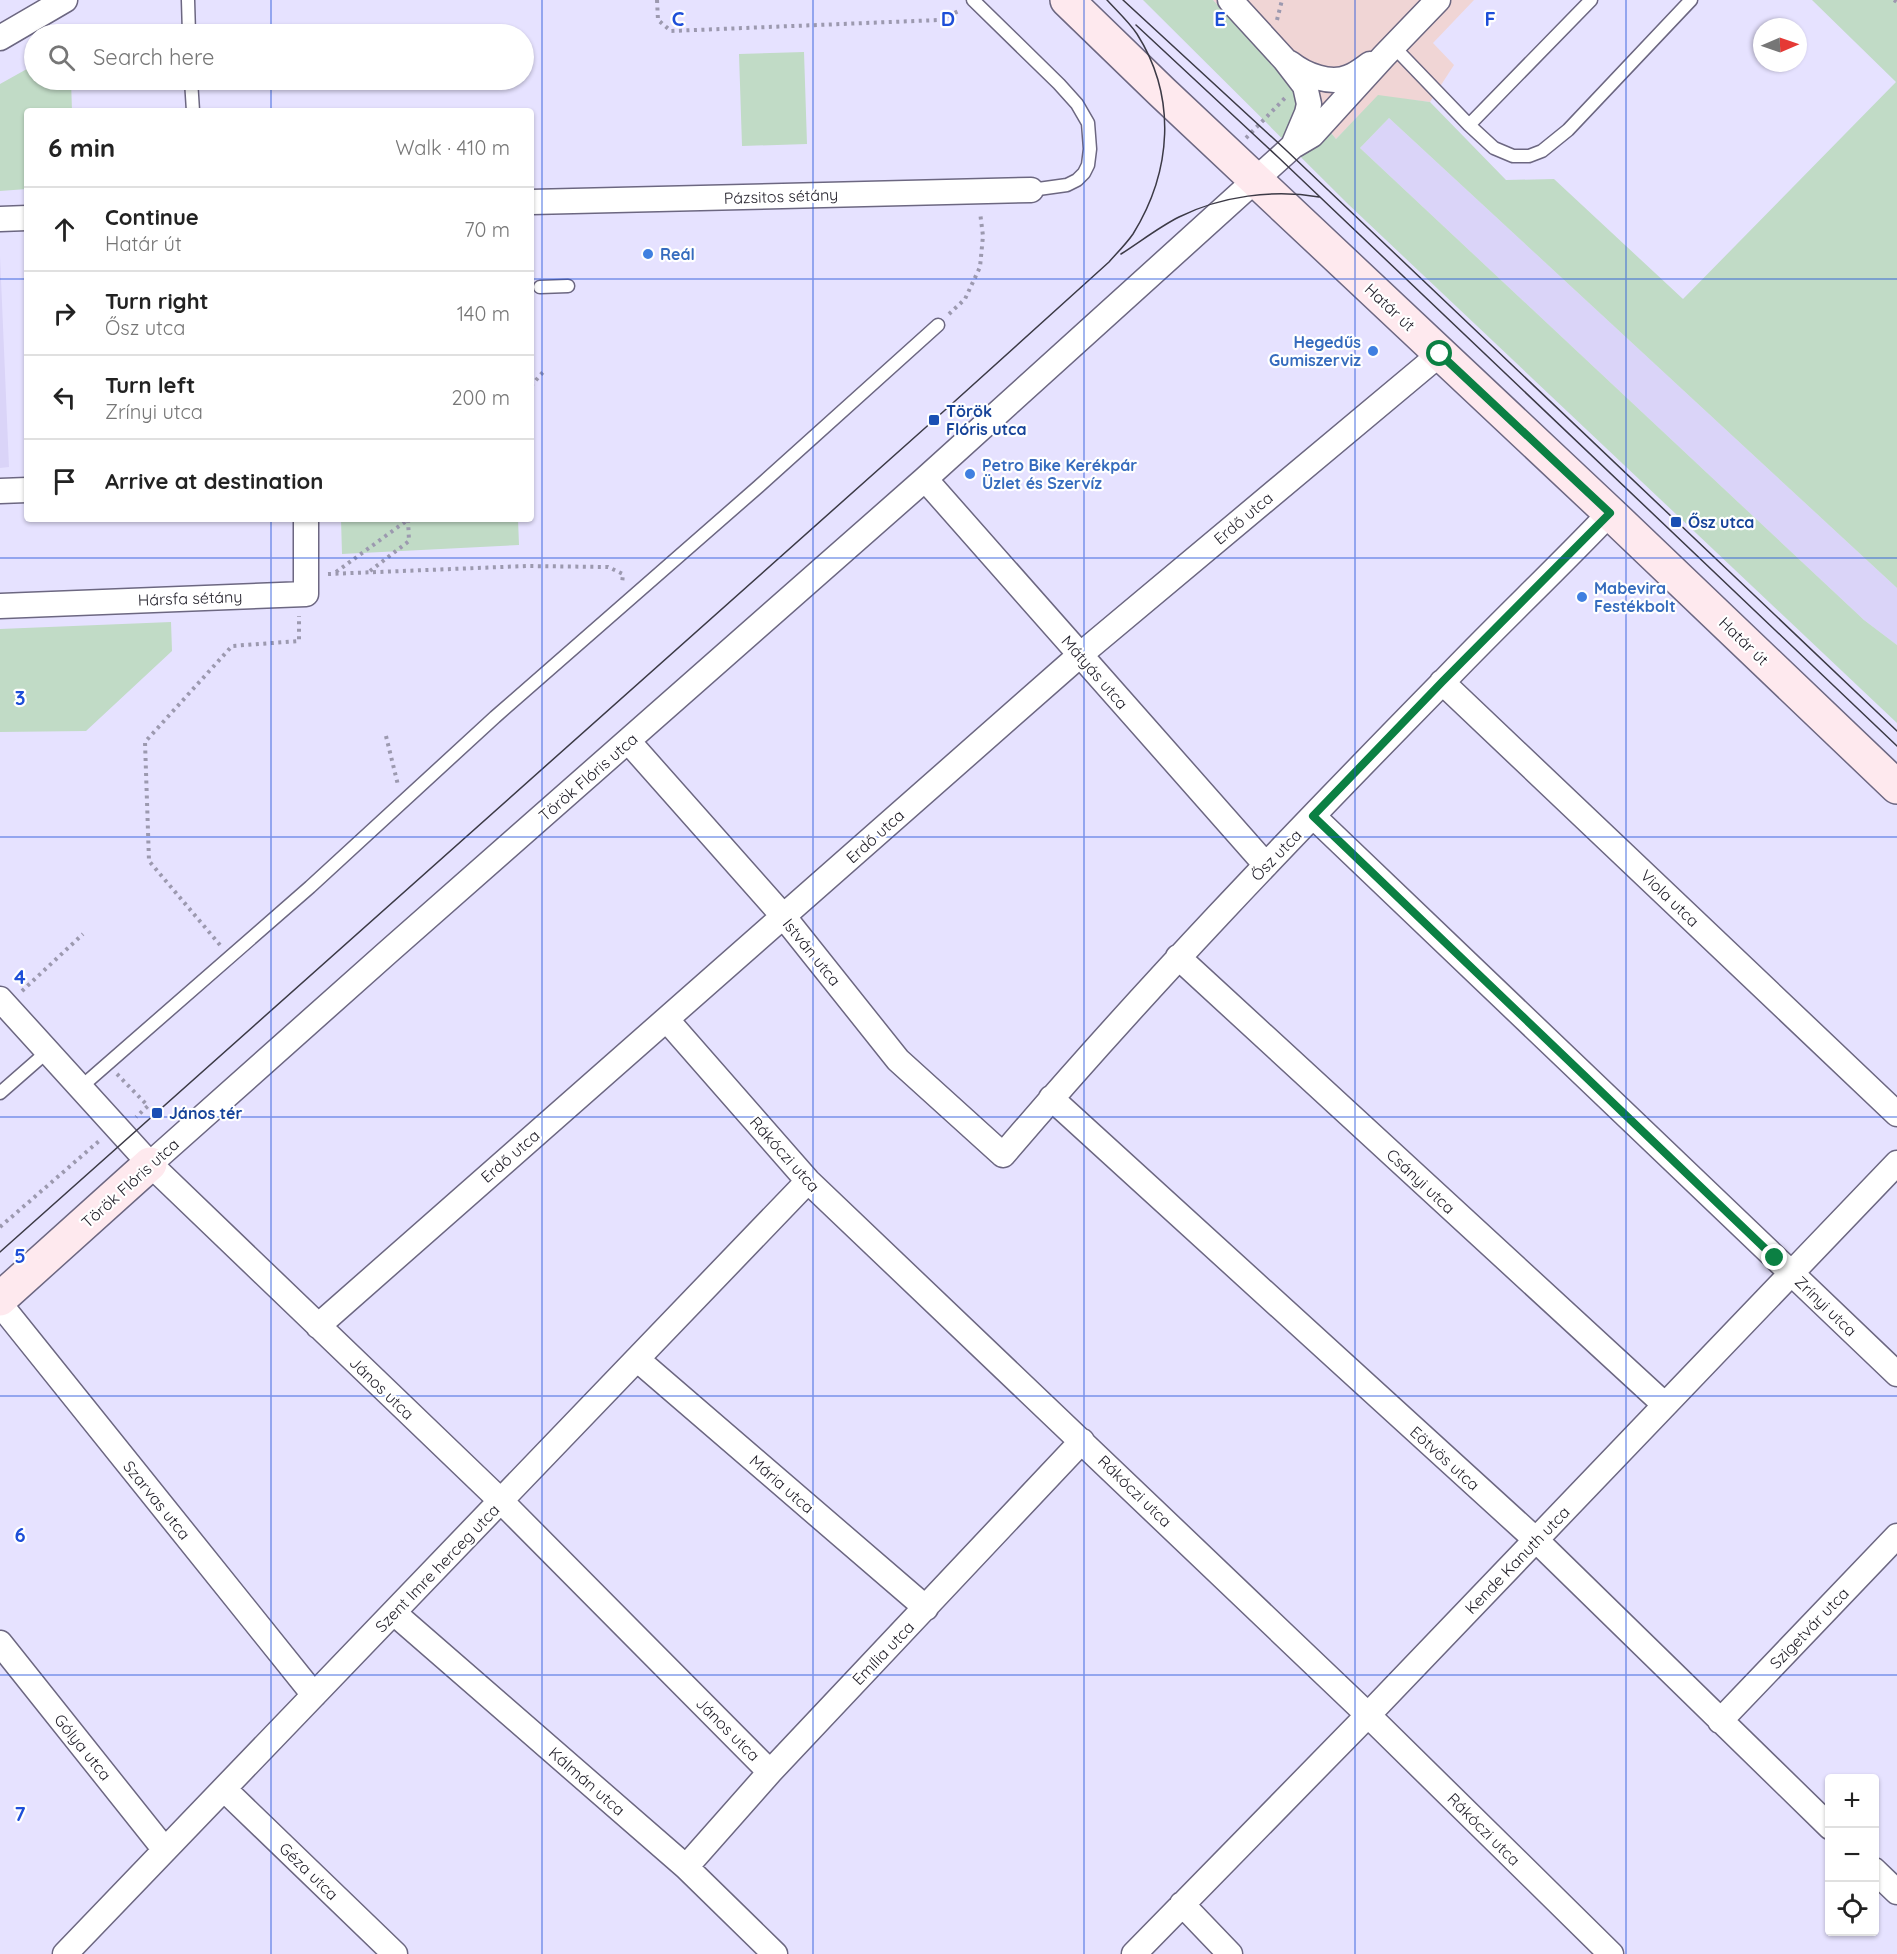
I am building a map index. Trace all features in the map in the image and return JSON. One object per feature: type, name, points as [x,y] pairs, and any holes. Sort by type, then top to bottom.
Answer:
[{"type":"main road","name":"Határ út","points":[[1067,0],[1897,787]]},
{"type":"main road","name":"Török Flóris utca","points":[[0,1299],[150,1164]]},
{"type":"street","points":[[0,38],[65,0]]},
{"type":"street","points":[[1230,0],[1285,60],[1302,81],[1308,94],[1309,104],[1304,122],[1293,146]]},
{"type":"street","points":[[1285,60],[1314,76],[1337,79],[1348,77],[1389,51],[1438,0]]},
{"type":"street","name":"Török Flóris utca","points":[[150,1164],[925,479],[1254,179],[1293,146],[1312,135],[1389,51]]},
{"type":"street","name":"Pázsitos sétány","points":[[534,202],[1031,190]]},
{"type":"street","points":[[0,219],[24,218]]},
{"type":"street","name":"Erdő utca","points":[[318,1326],[1080,655],[1440,354]]},
{"type":"street","name":"Mátyás utca","points":[[925,479],[1266,865]]},
{"type":"street","points":[[0,491],[24,490]]},
{"type":"street","name":"Ősz utca","points":[[1003,1155],[1178,957],[1442,682],[1610,513]]},
{"type":"street","points":[[303,587],[306,522]]},
{"type":"street","name":"Hársfa sétány","points":[[0,606],[303,587]]},
{"type":"street","name":"Viola utca","points":[[1442,682],[1897,1114]]},
{"type":"street","name":"István utca","points":[[628,741],[784,917],[898,1060],[1003,1155]]},
{"type":"street","name":"Zrínyi utca","points":[[1313,816],[1897,1374]]},
{"type":"street","name":"Csányi utca","points":[[1178,957],[1665,1405]]},
{"type":"street","name":"János utca","points":[[3,1002],[150,1164],[501,1501],[770,1772]]},
{"type":"street","name":"Rákóczi utca","points":[[667,1020],[807,1181],[1368,1715],[1611,1954]]},
{"type":"street","name":"Eötvös utca","points":[[1051,1098],[1536,1540],[1825,1822]]},
{"type":"street","name":"Kende Kanuth utca","points":[[1134,1954],[1368,1715],[1897,1163]]},
{"type":"street","name":"Szent Imre herceg utca","points":[[65,1954],[638,1360],[807,1181]]},
{"type":"street","name":"Szarvas utca","points":[[0,1304],[314,1695]]},
{"type":"street","name":"Mária utca","points":[[638,1360],[926,1608]]},
{"type":"street","name":"Emília utca","points":[[686,1867],[770,1772],[1082,1441]]},
{"type":"street","name":"Szigetvár utca","points":[[1720,1721],[1897,1536]]},
{"type":"street","name":"Kálmán utca","points":[[394,1613],[686,1867],[775,1954]]},
{"type":"street","name":"Gólya utca","points":[[0,1643],[165,1850]]},
{"type":"street","name":"Géza utca","points":[[224,1789],[395,1954]]},
{"type":"street","points":[[1879,1874],[1897,1892]]},
{"type":"street","points":[[1182,1904],[1230,1954]]},
{"type":"lane","points":[[188,0],[189,24]]},
{"type":"lane","points":[[1469,125],[1591,0]]},
{"type":"lane","points":[[1389,51],[1494,148],[1506,154],[1529,156],[1542,151],[1568,130],[1691,0]]},
{"type":"lane","points":[[975,2],[1065,90],[1077,104],[1088,123],[1090,149],[1088,165],[1084,173],[1067,185],[1031,190]]},
{"type":"lane","points":[[191,90],[192,108]]},
{"type":"lane","points":[[540,287],[568,286]]},
{"type":"lane","points":[[81,1087],[310,887],[503,709],[758,487],[938,325]]},
{"type":"lane","points":[[0,1093],[48,1051]]},
{"type":"path","points":[[657,0],[658,20],[671,31],[939,20],[975,2]]},
{"type":"path","points":[[1229,155],[1302,81]]},
{"type":"path","points":[[938,325],[965,299],[980,267],[983,236],[978,191]]},
{"type":"path","points":[[534,382],[543,372]]},
{"type":"path","points":[[303,587],[334,573],[405,522]]},
{"type":"path","points":[[370,572],[409,541],[409,522]]},
{"type":"path","points":[[303,587],[334,573],[526,566],[608,567],[623,574],[622,589]]},
{"type":"path","points":[[224,949],[149,861],[145,742],[232,646],[299,642],[303,587]]},
{"type":"path","points":[[386,736],[398,787]]},
{"type":"path","points":[[3,1002],[83,934]]},
{"type":"path","points":[[108,1064],[148,1106]]},
{"type":"path","points":[[0,1227],[116,1127]]},
{"type":"shaded area","points":[[1213,0],[1474,0],[1433,43],[1454,65],[1430,102],[1378,96],[1336,139],[1289,81]]},
{"type":"shaded area","points":[[1389,118],[1897,588],[1897,645],[1864,620],[1360,148]]},
{"type":"shaded area","points":[[0,256],[9,467],[0,468]]},
{"type":"green space","points":[[1143,0],[1213,0],[1289,81],[1336,139],[1378,95],[1430,102],[1506,180],[1554,179],[1683,299],[1896,82],[1812,0],[1897,0],[1897,588],[1389,118],[1360,148],[1864,620],[1897,645],[1897,723],[1349,205]]},
{"type":"green space","points":[[804,52],[807,144],[742,146],[739,54]]},
{"type":"green space","points":[[24,71],[24,90],[71,90],[72,108],[24,108],[24,189],[0,191],[0,84]]},
{"type":"green space","points":[[341,522],[518,522],[519,545],[342,554]]},
{"type":"green space","points":[[171,622],[172,651],[86,731],[0,732],[0,629]]},
{"type":"tram line","points":[[0,1252],[1109,262],[1133,234],[1146,210],[1156,185],[1165,134],[1164,108],[1159,83],[1150,58],[1137,34],[1107,0]]},
{"type":"tram line","points":[[1123,0],[1287,151],[1897,731]]},
{"type":"tram line","points":[[1136,25],[1279,158],[1897,746]]},
{"type":"tram line","points":[[1121,254],[1172,221],[1212,204],[1266,194],[1319,197]]},
{"type":"place","name":"Reál","points":[[648,254]]},
{"type":"place","name":"Hegedűs Gumiszerviz","points":[[1373,351]]},
{"type":"place","name":"Török Flóris utca","points":[[934,420]]},
{"type":"place","name":"Petro Bike Kerékpár Üzlet és Szervíz","points":[[970,474]]},
{"type":"place","name":"Ősz utca","points":[[1676,522]]},
{"type":"place","name":"Mabevira Festékbolt","points":[[1582,597]]},
{"type":"place","name":"János tér","points":[[157,1113]]},
{"type":"route","points":[[1440,354],[1610,513],[1313,816],[1775,1258]]}]
